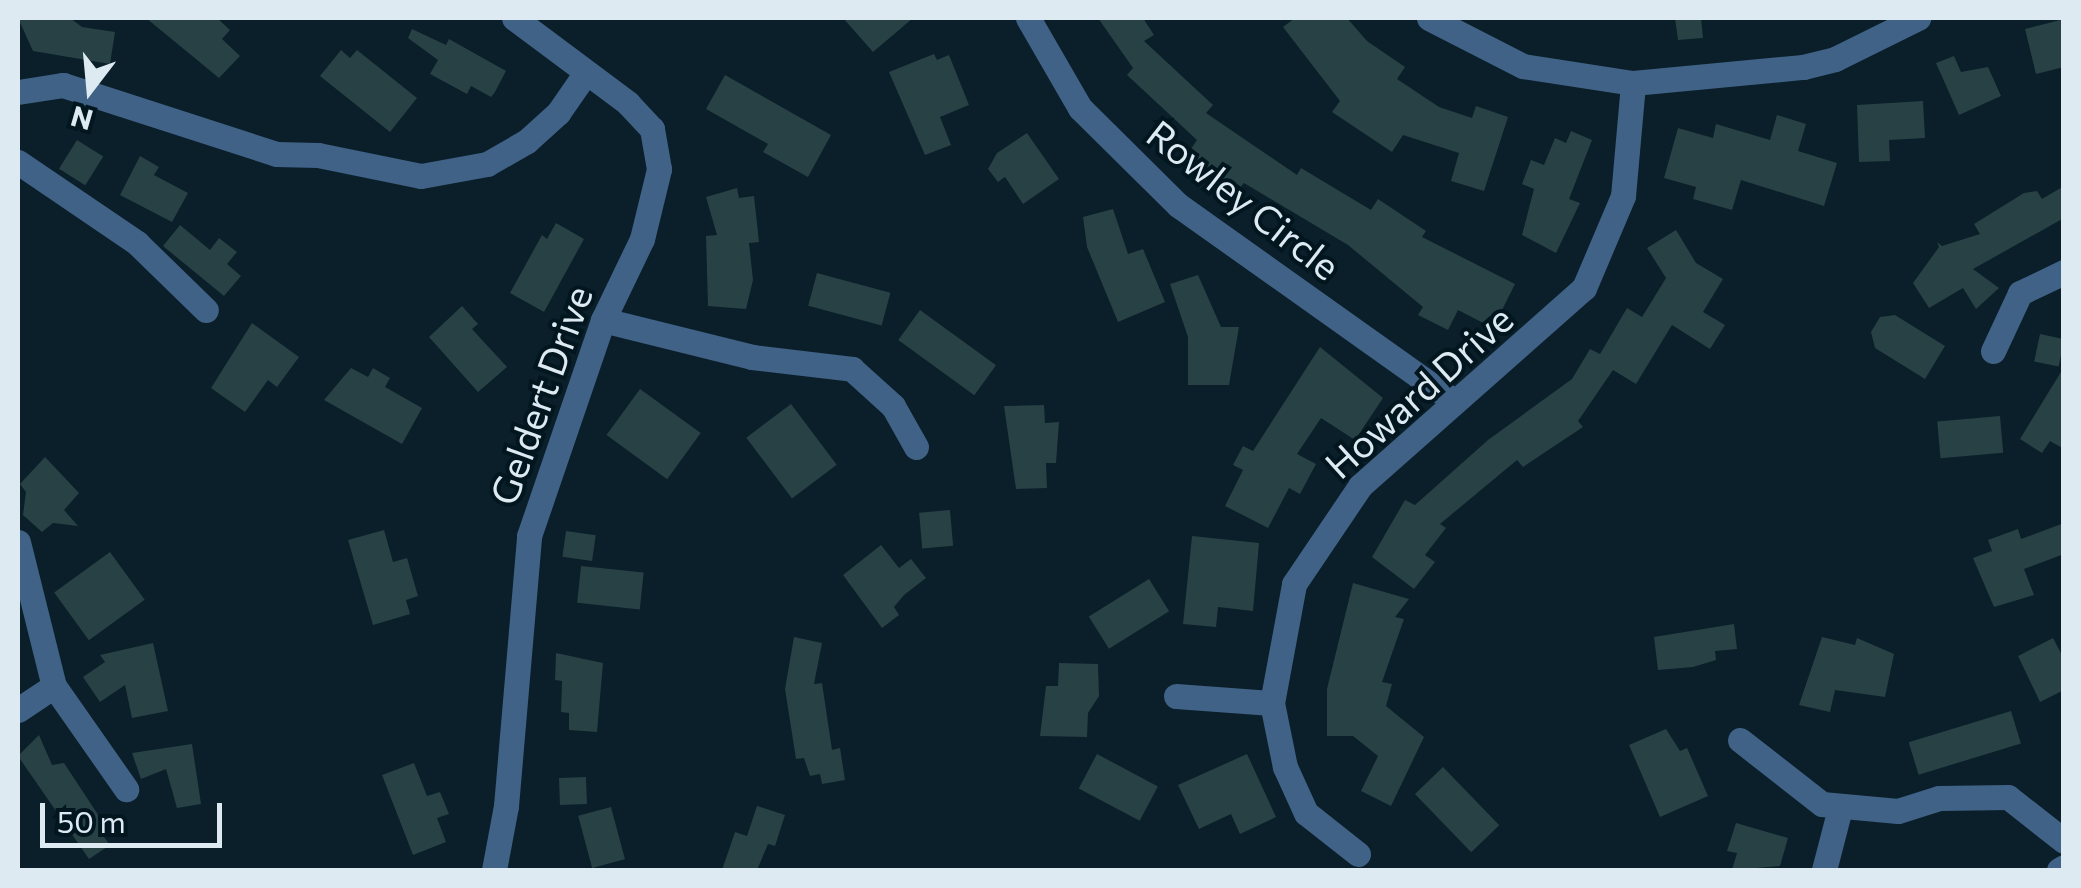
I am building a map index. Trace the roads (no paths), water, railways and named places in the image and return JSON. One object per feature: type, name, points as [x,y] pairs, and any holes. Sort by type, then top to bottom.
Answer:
[{"type":"street","name":"Geldert Drive","points":[[494,870],[506,806],[529,536],[603,320],[642,239],[659,169],[652,129],[585,74],[555,43],[514,18]]},
{"type":"street","name":"Rowley Circle","points":[[1028,18],[1080,108],[1178,205],[1454,401]]},
{"type":"street","points":[[1429,18],[1523,66],[1633,83],[1803,67],[1835,59],[1918,18]]},
{"type":"street","points":[[18,92],[63,85],[276,154],[318,155],[421,176],[488,164],[558,113],[585,74]]},
{"type":"street","name":"Howard Drive","points":[[1358,854],[1306,813],[1285,767],[1272,704],[1294,584],[1328,525],[1360,486],[1454,401],[1544,330],[1584,288],[1623,196],[1633,83]]},
{"type":"street","points":[[18,162],[137,242],[206,310]]},
{"type":"street","points":[[1993,351],[2020,293],[2064,272]]},
{"type":"street","points":[[603,320],[752,357],[852,369],[893,406],[916,447]]},
{"type":"street","points":[[18,542],[54,686],[126,789]]},
{"type":"street","points":[[18,710],[54,686]]},
{"type":"street","points":[[1176,696],[1272,704]]},
{"type":"street","points":[[1740,740],[1822,804],[1898,811],[1939,798],[2008,797],[2064,842]]},
{"type":"street","points":[[1824,870],[1840,808]]}]
